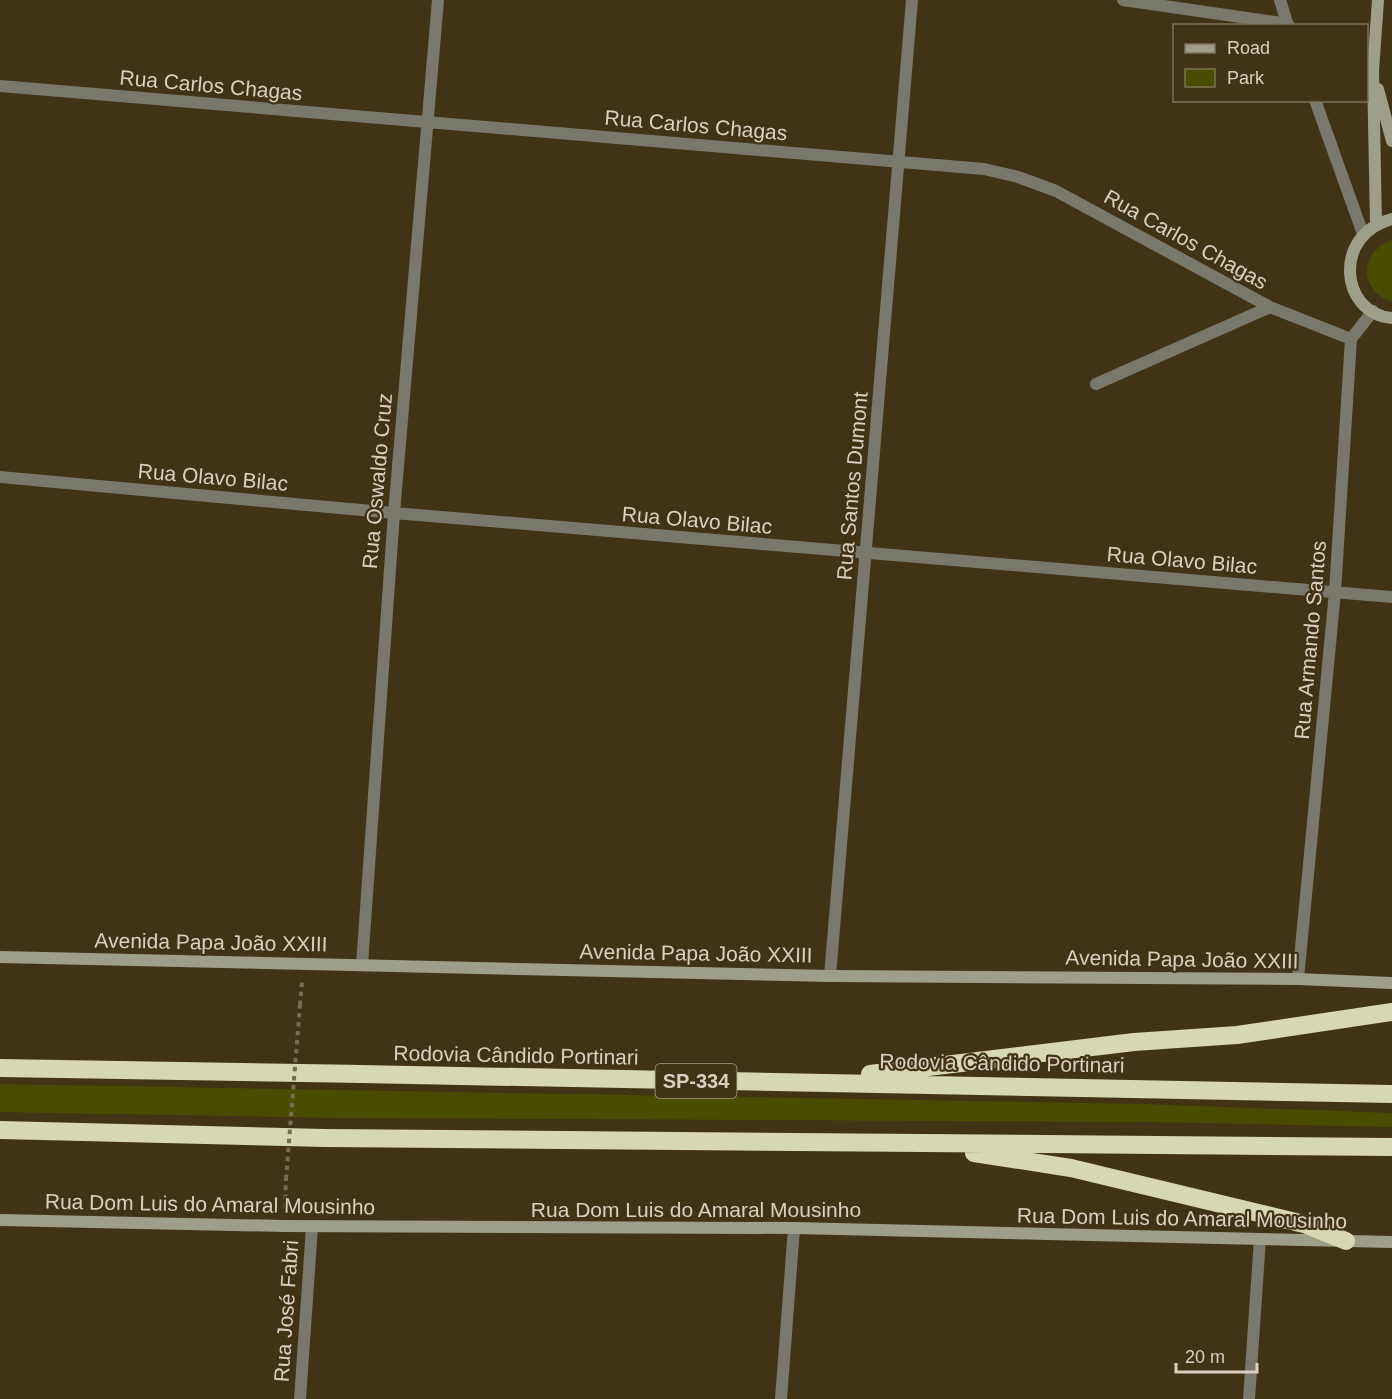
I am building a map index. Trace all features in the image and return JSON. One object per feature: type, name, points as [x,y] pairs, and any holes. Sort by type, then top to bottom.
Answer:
[{"type":"highway","points":[[795,1082],[1134,1042],[1237,1035],[1392,1011]]},
{"type":"highway","name":"Rodovia Cândido Portinari","points":[[0,1068],[1054,1085],[1392,1094]]},
{"type":"highway","points":[[0,1130],[324,1138],[1392,1147]]},
{"type":"highway","points":[[798,1142],[937,1149],[1071,1168],[1304,1224],[1346,1241]]},
{"type":"main road","points":[[1376,224],[1373,71],[1378,0]]},
{"type":"main road","points":[[1373,71],[1392,141]]},
{"type":"main road","points":[[1392,219],[1376,224],[1363,234],[1350,260],[1350,274],[1361,302],[1373,311],[1392,318]]},
{"type":"main road","name":"Avenida Papa João XXIII","points":[[0,957],[830,976],[1298,979],[1392,983]]},
{"type":"main road","name":"Rua Dom Luis do Amaral Mousinho","points":[[0,1220],[312,1227],[794,1228],[1392,1242]]},
{"type":"street","name":"Rua Oswaldo Cruz","points":[[362,965],[394,513],[438,0]]},
{"type":"street","name":"Rua Santos Dumont","points":[[830,976],[912,0]]},
{"type":"street","points":[[1123,0],[1281,24]]},
{"type":"street","points":[[1280,0],[1288,24]]},
{"type":"street","name":"Rua Carlos Chagas","points":[[0,86],[984,169],[1018,177],[1056,190],[1270,307],[1351,339]]},
{"type":"street","points":[[1316,102],[1363,234]]},
{"type":"street","points":[[1096,384],[1270,307]]},
{"type":"street","points":[[1351,339],[1373,311]]},
{"type":"street","name":"Rua Armando Santos","points":[[1298,979],[1335,592],[1351,339]]},
{"type":"street","name":"Rua Olavo Bilac","points":[[0,477],[866,554],[1392,597]]},
{"type":"street","name":"Rua José Fabri","points":[[300,1399],[312,1227]]},
{"type":"street","points":[[781,1399],[794,1228]]},
{"type":"street","points":[[1249,1399],[1260,1239]]},
{"type":"path","points":[[284,1226],[300,1005]]},
{"type":"green space","points":[[1392,240],[1392,302],[1373,289],[1368,280],[1367,271],[1373,253]]},
{"type":"green space","points":[[0,1084],[1144,1104],[1392,1113],[1392,1127],[1147,1122],[335,1118],[0,1112]]}]
